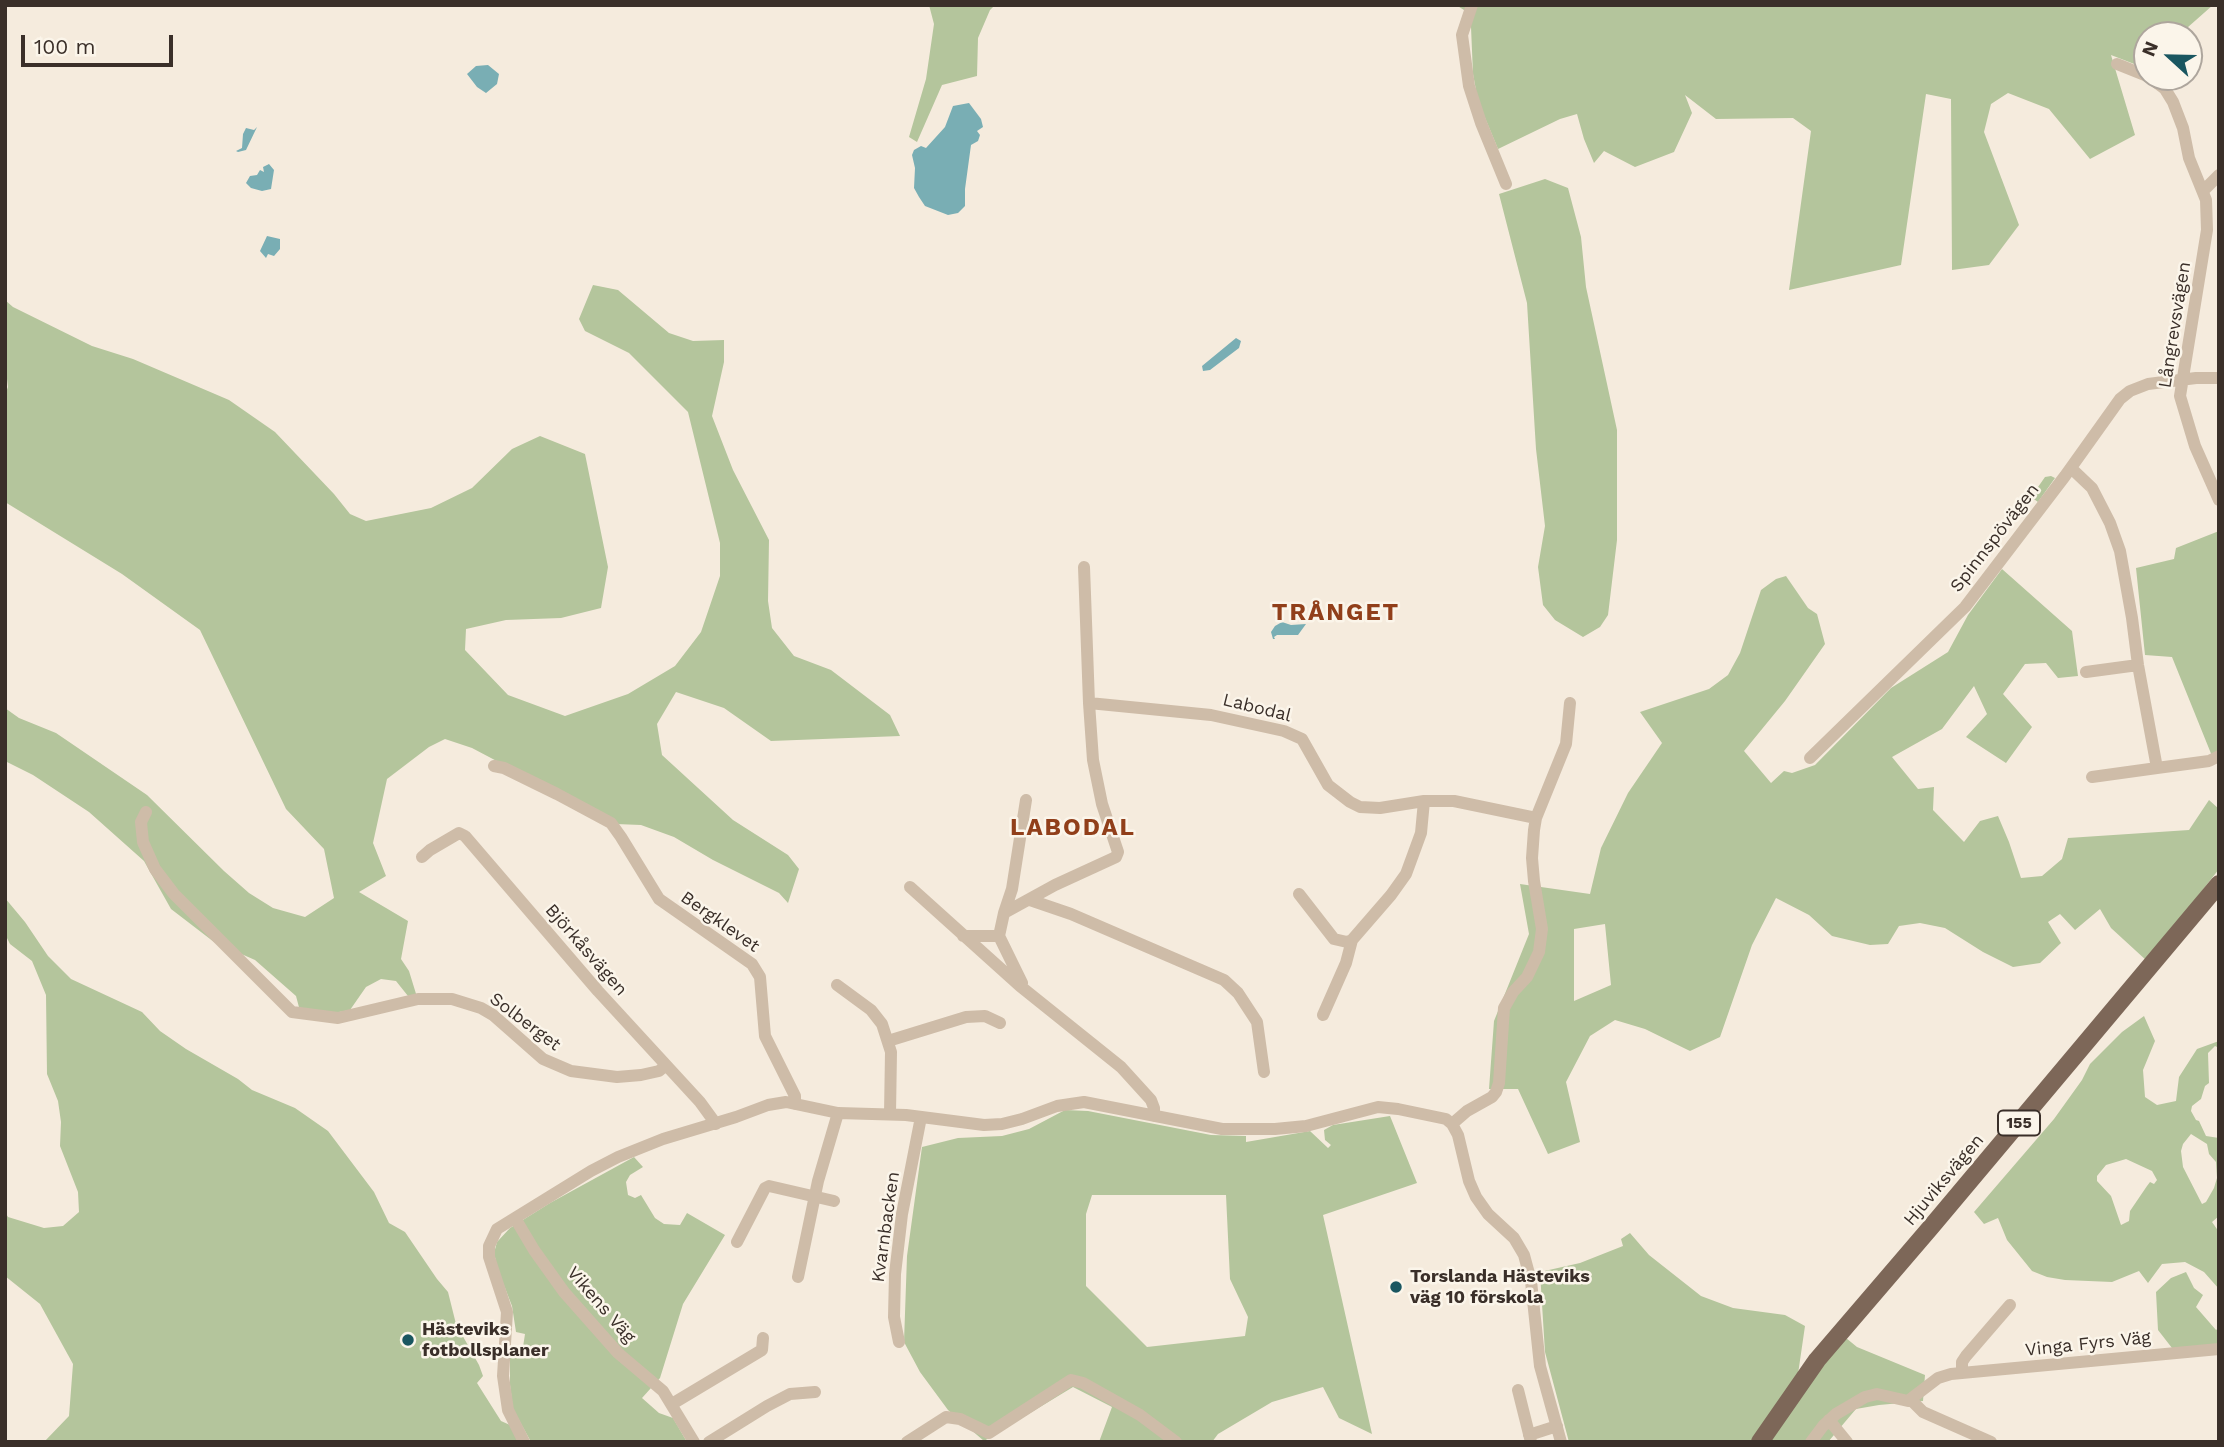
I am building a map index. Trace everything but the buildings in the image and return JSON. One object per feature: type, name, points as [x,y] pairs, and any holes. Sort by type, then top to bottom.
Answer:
[{"type":"main road","name":"Hjuviksvägen","points":[[1760,1442],[1817,1360],[2219,884]]},
{"type":"street","points":[[1472,5],[1462,35],[1469,86],[1506,184]]},
{"type":"street","name":"Långrevsvägen","points":[[2117,64],[2133,70]]},
{"type":"street","name":"Långrevsvägen","points":[[2166,91],[2183,128],[2189,158],[2207,200],[2207,230],[2180,396],[2198,455],[2219,500]]},
{"type":"street","points":[[2203,191],[2219,175]]},
{"type":"street","name":"Spinnspövägen","points":[[1810,758],[1965,607],[2071,468],[2106,416],[2130,391],[2148,384],[2219,378]]},
{"type":"street","points":[[2071,468],[2092,488],[2117,542],[2157,768]]},
{"type":"street","points":[[1004,912],[1115,857],[1118,852],[1097,783],[1089,703],[1084,567]]},
{"type":"street","points":[[2086,672],[2138,665]]},
{"type":"street","name":"Labodal","points":[[1089,703],[1211,715],[1284,731],[1302,739],[1325,781],[1334,791],[1360,807],[1380,808],[1424,801],[1454,801],[1536,818]]},
{"type":"street","points":[[1452,1124],[1496,1092],[1499,1083],[1504,1008],[1513,992],[1527,977],[1539,952],[1542,929],[1532,858],[1536,818],[1563,754],[1570,703]]},
{"type":"street","points":[[2092,777],[2209,761],[2219,756]]},
{"type":"street","name":"Bergklevet","points":[[494,766],[504,768],[611,823],[659,899],[752,964],[760,977],[765,1036],[795,1096],[795,1104]]},
{"type":"street","points":[[1020,986],[1022,983],[999,936],[1012,889],[1026,800]]},
{"type":"street","points":[[1323,1015],[1346,963],[1352,940],[1406,874],[1420,833],[1424,801]]},
{"type":"street","name":"Solberget","points":[[146,812],[141,821],[143,842],[155,869],[174,894],[292,1012],[338,1018],[418,999],[452,999],[481,1008],[493,1015],[543,1059],[571,1071],[617,1076],[641,1075],[659,1072],[665,1066]]},
{"type":"street","name":"Björkåsvägen","points":[[422,857],[459,833],[465,836],[665,1066],[700,1102],[716,1124]]},
{"type":"street","points":[[910,887],[1020,986],[1121,1067],[1151,1100],[1154,1116]]},
{"type":"street","points":[[1299,894],[1334,939],[1347,942],[1352,940]]},
{"type":"street","points":[[1030,900],[1071,914],[1224,980],[1238,993],[1257,1022],[1264,1072]]},
{"type":"street","points":[[963,936],[999,936]]},
{"type":"street","points":[[837,985],[877,1016],[882,1024],[891,1052],[890,1114]]},
{"type":"street","points":[[888,1041],[966,1017],[985,1016],[1000,1023]]},
{"type":"street","points":[[524,1442],[508,1410],[503,1376],[507,1312],[489,1257],[489,1246],[497,1230],[618,1157],[663,1139],[768,1105],[786,1102],[838,1113],[890,1114],[970,1124],[1002,1124],[1057,1106],[1084,1102],[1222,1129],[1306,1126],[1367,1109],[1388,1107],[1441,1118],[1452,1124],[1458,1135],[1469,1181],[1476,1197],[1488,1214],[1514,1238],[1524,1255],[1531,1282],[1540,1366],[1561,1442]]},
{"type":"street","points":[[798,1277],[815,1198],[838,1113]]},
{"type":"street","name":"Kvarnbacken","points":[[899,1342],[894,1317],[895,1274],[902,1214],[921,1117]]},
{"type":"street","points":[[737,1242],[765,1188],[769,1186],[834,1201]]},
{"type":"street","name":"Vikens Väg","points":[[515,1217],[534,1250],[564,1292],[602,1337],[663,1391],[694,1442]]},
{"type":"street","points":[[1962,1373],[1962,1362],[1966,1356],[2010,1305]]},
{"type":"street","points":[[672,1404],[762,1350],[762,1338]]},
{"type":"street","name":"Vinga Fyrs Väg","points":[[1912,1400],[1938,1378],[1951,1374],[2219,1349]]},
{"type":"street","points":[[907,1442],[946,1417],[956,1417],[989,1433],[1071,1380],[1083,1383],[1140,1415],[1176,1442]]},
{"type":"street","points":[[1517,1390],[1530,1438],[1557,1426]]},
{"type":"street","points":[[709,1442],[790,1394],[815,1392]]},
{"type":"street","points":[[1811,1442],[1829,1420],[1846,1407],[1871,1394],[1905,1402],[1912,1400],[1923,1412],[1990,1442]]},
{"type":"street","points":[[1829,1420],[1847,1442]]},
{"type":"green space","points":[[929,5],[995,5],[990,10],[978,38],[977,76],[942,85],[917,142],[909,137],[926,79],[934,24]]},
{"type":"green space","points":[[1456,5],[2213,5],[2195,21],[2133,21],[2133,64],[2111,55],[2135,135],[2090,159],[2049,109],[2008,93],[1991,104],[1984,132],[2019,225],[1989,265],[1952,270],[1951,99],[1926,94],[1901,265],[1789,290],[1811,131],[1793,118],[1716,119],[1685,95],[1692,113],[1674,152],[1635,167],[1604,151],[1594,163],[1577,114],[1560,119],[1498,149],[1478,101],[1473,74],[1471,27],[1464,10]]},
{"type":"green space","points":[[1545,179],[1568,188],[1581,237],[1586,287],[1617,430],[1617,540],[1608,615],[1600,627],[1583,637],[1555,620],[1543,605],[1538,567],[1545,526],[1536,449],[1527,303],[1499,194]]},
{"type":"green space","points":[[593,285],[618,290],[669,333],[693,341],[724,340],[724,362],[712,416],[733,470],[769,540],[768,601],[772,628],[794,656],[831,670],[890,715],[900,736],[771,741],[724,708],[676,692],[657,724],[662,755],[733,820],[788,855],[799,869],[788,903],[779,893],[674,837],[641,825],[616,824],[472,748],[445,739],[429,747],[387,779],[373,843],[386,876],[359,892],[408,921],[401,959],[409,971],[417,997],[408,996],[396,981],[381,979],[366,987],[350,1010],[334,1013],[300,1011],[296,996],[255,960],[214,942],[171,909],[144,861],[89,812],[33,775],[5,761],[5,708],[19,718],[56,733],[147,795],[224,871],[249,893],[273,908],[305,917],[334,898],[324,849],[286,809],[200,630],[122,574],[5,502],[5,395],[8,387],[5,363],[5,300],[13,307],[92,346],[133,359],[229,400],[275,432],[350,514],[366,521],[431,508],[472,488],[512,449],[540,436],[585,454],[608,567],[601,608],[561,618],[506,620],[466,629],[465,650],[508,695],[565,716],[628,694],[675,666],[701,632],[720,576],[720,543],[688,412],[629,353],[585,331],[579,319]]},
{"type":"green space","points":[[2045,477],[2055,478],[2038,502],[2031,497]]},
{"type":"green space","points":[[2219,531],[2219,752],[2212,756],[2172,657],[2145,655],[2136,568],[2174,559],[2176,548]]},
{"type":"green space","points":[[2002,569],[2072,631],[2078,676],[2058,678],[2046,663],[2025,664],[2003,694],[2032,727],[2006,763],[1966,737],[1987,714],[1974,686],[1942,729],[1892,757],[1918,789],[1934,787],[1933,810],[1964,842],[1980,821],[1998,816],[2021,878],[2042,876],[2062,859],[2068,838],[2189,830],[2209,800],[2219,809],[2219,869],[2147,961],[2111,928],[2100,909],[2075,930],[2060,914],[2048,922],[2061,943],[2040,963],[2013,967],[1945,928],[1920,923],[1899,926],[1888,944],[1870,945],[1832,936],[1809,915],[1776,898],[1752,945],[1720,1037],[1690,1051],[1645,1029],[1615,1020],[1590,1036],[1566,1082],[1580,1142],[1548,1154],[1518,1089],[1489,1089],[1494,1021],[1529,934],[1520,884],[1590,894],[1601,848],[1628,793],[1662,743],[1640,712],[1709,689],[1728,675],[1740,653],[1761,590],[1776,579],[1786,576],[1808,608],[1817,614],[1825,644],[1785,701],[1744,751],[1771,783],[1784,771],[1792,773],[1815,765],[1891,688],[1948,652],[1968,615]],"holes":[[[1605,924],[1611,985],[1574,1001],[1574,929]]]},
{"type":"green space","points":[[5,898],[48,956],[71,979],[142,1012],[160,1031],[186,1049],[252,1090],[295,1108],[328,1131],[374,1192],[389,1223],[405,1232],[448,1292],[456,1324],[483,1376],[477,1383],[501,1421],[510,1425],[519,1442],[44,1442],[69,1416],[73,1364],[40,1304],[5,1276],[5,1212],[8,1217],[44,1228],[63,1226],[79,1212],[78,1192],[60,1146],[58,1101],[47,1074],[46,995],[32,961],[10,944],[5,934]]},
{"type":"green space","points":[[2144,1016],[2155,1041],[2143,1070],[2145,1097],[2157,1105],[2176,1101],[2179,1077],[2197,1049],[2219,1041],[2219,1048],[2215,1046],[2208,1053],[2209,1083],[2191,1111],[2206,1136],[2219,1138],[2219,1216],[2212,1222],[2219,1232],[2219,1289],[2204,1272],[2185,1262],[2162,1264],[2148,1283],[2139,1271],[2112,1282],[2047,1277],[2032,1271],[2007,1240],[1998,1218],[1984,1224],[1974,1212],[2054,1119],[2090,1064],[2122,1032]],"holes":[[[2191,1134],[2207,1144],[2209,1154],[2216,1162],[2217,1178],[2214,1188],[2202,1204],[2183,1167],[2181,1151]],[[2126,1159],[2152,1171],[2157,1180],[2154,1184],[2150,1182],[2130,1211],[2129,1221],[2121,1225],[2111,1196],[2097,1181],[2097,1176],[2106,1165]]]},
{"type":"green space","points":[[1065,1110],[1088,1111],[1211,1135],[1246,1136],[1246,1142],[1310,1131],[1328,1148],[1331,1145],[1325,1140],[1324,1130],[1333,1125],[1390,1116],[1417,1183],[1323,1215],[1372,1434],[1339,1418],[1323,1387],[1272,1402],[1218,1434],[1212,1442],[1099,1442],[1112,1407],[1073,1387],[984,1441],[948,1410],[920,1372],[904,1342],[907,1256],[922,1147],[958,1138],[1002,1136],[1029,1129]],"holes":[[[1092,1195],[1226,1195],[1230,1279],[1248,1317],[1245,1336],[1147,1347],[1086,1286],[1086,1214]]]},
{"type":"green space","points":[[634,1157],[643,1167],[630,1175],[626,1182],[628,1195],[635,1198],[641,1195],[655,1218],[664,1224],[680,1225],[687,1213],[725,1235],[683,1304],[660,1378],[642,1398],[659,1413],[673,1418],[687,1442],[531,1442],[513,1409],[510,1356],[513,1348],[523,1347],[525,1334],[516,1332],[512,1306],[494,1253],[497,1242],[510,1228],[550,1203]]},
{"type":"green space","points":[[1630,1233],[1649,1255],[1701,1296],[1733,1308],[1785,1315],[1805,1326],[1798,1374],[1835,1329],[1857,1347],[1925,1375],[1923,1401],[1856,1409],[1828,1442],[1569,1442],[1545,1352],[1540,1272],[1580,1263],[1623,1246],[1621,1239]]},
{"type":"green space","points":[[2186,1272],[2194,1288],[2203,1295],[2196,1307],[2216,1330],[2219,1328],[2219,1349],[2172,1348],[2158,1330],[2156,1292],[2171,1278]]},
{"type":"water","points":[[488,65],[499,74],[497,84],[486,93],[477,87],[467,74],[476,66]]},
{"type":"water","points":[[969,103],[981,119],[983,127],[977,131],[980,135],[978,141],[971,145],[965,206],[958,213],[948,215],[925,206],[919,197],[914,188],[915,168],[912,155],[914,150],[921,146],[926,148],[945,127],[953,106]]},
{"type":"water","points":[[257,127],[246,150],[236,151],[242,148],[246,128],[254,130]]},
{"type":"water","points":[[269,164],[274,170],[271,189],[262,191],[251,188],[246,183],[250,176],[257,175],[260,170],[264,172],[263,167]]},
{"type":"water","points":[[267,236],[280,239],[280,249],[274,256],[268,254],[266,258],[260,251]]},
{"type":"water","points":[[1236,338],[1241,341],[1239,348],[1210,370],[1203,371],[1202,366]]},
{"type":"water","points":[[1282,622],[1291,625],[1306,624],[1298,635],[1277,635],[1273,639],[1271,632]]},
{"type":"place","name":"Torslanda Hästeviks väg 10 förskola","points":[[1396,1287]]},
{"type":"place","name":"Hästeviks fotbollsplaner","points":[[408,1340]]},
{"type":"district","name":"TRÅNGET","points":[[1336,613]]},
{"type":"district","name":"LABODAL","points":[[1073,828]]}]
